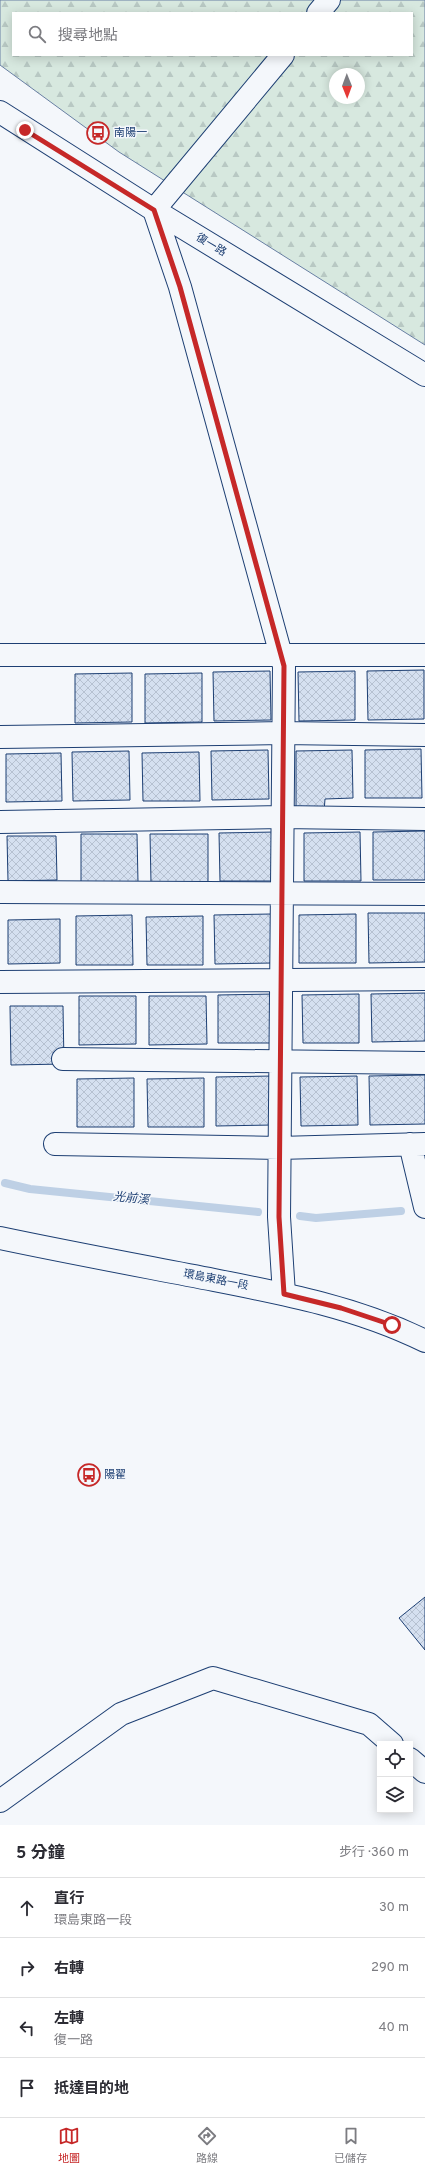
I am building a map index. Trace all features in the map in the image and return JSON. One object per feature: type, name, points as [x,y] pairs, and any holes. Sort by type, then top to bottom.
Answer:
[{"type":"street","points":[[319,12],[329,0]]},
{"type":"street","points":[[282,56],[154,210],[180,287],[282,660],[283,733],[279,1217],[284,1294]]},
{"type":"street","name":"復一路","points":[[0,112],[154,210],[425,375]]},
{"type":"street","points":[[0,655],[282,660],[425,655]]},
{"type":"street","points":[[0,737],[283,733],[425,735]]},
{"type":"street","points":[[0,822],[282,817],[425,819]]},
{"type":"street","points":[[0,892],[425,894]]},
{"type":"street","points":[[0,982],[425,979]]},
{"type":"street","points":[[63,1059],[425,1063]]},
{"type":"street","points":[[55,1144],[280,1148],[418,1144],[425,1207]]},
{"type":"street","name":"環島東路一段","points":[[0,1239],[284,1294],[341,1308],[392,1325],[425,1341]]},
{"type":"street","points":[[0,1801],[121,1714],[213,1678],[369,1724],[389,1741]]},
{"type":"street","points":[[413,1762],[425,1772]]},
{"type":"green space","points":[[0,0],[425,0],[425,345],[119,152],[0,65]]},
{"type":"building","points":[[424,670],[424,719],[368,720],[367,671]]},
{"type":"building","points":[[270,671],[271,720],[214,721],[213,672]]},
{"type":"building","points":[[355,671],[355,720],[299,721],[298,672]]},
{"type":"building","points":[[132,673],[132,722],[75,723],[75,674]]},
{"type":"building","points":[[202,673],[202,722],[145,723],[145,674]]},
{"type":"building","points":[[421,749],[422,798],[365,798],[365,750]]},
{"type":"building","points":[[268,750],[269,799],[212,800],[211,751]]},
{"type":"building","points":[[352,750],[353,798],[325,799],[324,812],[296,812],[296,751]]},
{"type":"building","points":[[129,751],[130,800],[73,801],[72,752]]},
{"type":"building","points":[[199,752],[200,801],[143,801],[142,753]]},
{"type":"building","points":[[61,753],[62,801],[6,802],[6,754]]},
{"type":"building","points":[[425,831],[425,880],[373,880],[373,832]]},
{"type":"building","points":[[276,832],[277,881],[220,881],[219,833]]},
{"type":"building","points":[[360,832],[361,881],[304,881],[304,833]]},
{"type":"building","points":[[81,834],[137,834],[138,882],[81,883]]},
{"type":"building","points":[[150,834],[208,834],[208,883],[151,883]]},
{"type":"building","points":[[7,836],[56,836],[57,880],[8,881]]},
{"type":"building","points":[[368,913],[425,913],[425,962],[369,963]]},
{"type":"building","points":[[271,914],[272,963],[215,964],[214,915]]},
{"type":"building","points":[[356,914],[356,963],[299,963],[299,915]]},
{"type":"building","points":[[132,915],[133,965],[76,965],[76,916]]},
{"type":"building","points":[[203,916],[203,965],[147,965],[146,917]]},
{"type":"building","points":[[60,919],[60,963],[8,964],[8,920]]},
{"type":"building","points":[[425,993],[425,1041],[372,1042],[371,994]]},
{"type":"building","points":[[274,994],[275,1043],[218,1043],[218,995]]},
{"type":"building","points":[[359,994],[359,1043],[303,1043],[302,995]]},
{"type":"building","points":[[79,996],[136,996],[136,1044],[79,1045]]},
{"type":"building","points":[[149,996],[206,996],[207,1044],[149,1045]]},
{"type":"building","points":[[10,1006],[63,1006],[64,1064],[11,1065]]},
{"type":"building","points":[[425,1075],[425,1124],[370,1125],[369,1076]]},
{"type":"building","points":[[272,1076],[273,1125],[216,1126],[216,1077]]},
{"type":"building","points":[[357,1076],[358,1125],[301,1126],[300,1077]]},
{"type":"building","points":[[134,1078],[134,1127],[77,1127],[77,1079]]},
{"type":"building","points":[[204,1078],[204,1127],[148,1127],[147,1079]]},
{"type":"building","points":[[425,1597],[425,1650],[399,1618]]},
{"type":"waterway","name":"光前溪","points":[[5,1183],[30,1189],[258,1212]]},
{"type":"waterway","name":"光前溪","points":[[300,1216],[316,1218],[401,1211]]},
{"type":"place","name":"南陽一","points":[[98,133]]},
{"type":"place","name":"陽翟","points":[[89,1475]]},
{"type":"route","points":[[25,130],[154,210],[180,287],[284,666],[279,1217],[284,1294],[341,1308],[392,1325]]}]
